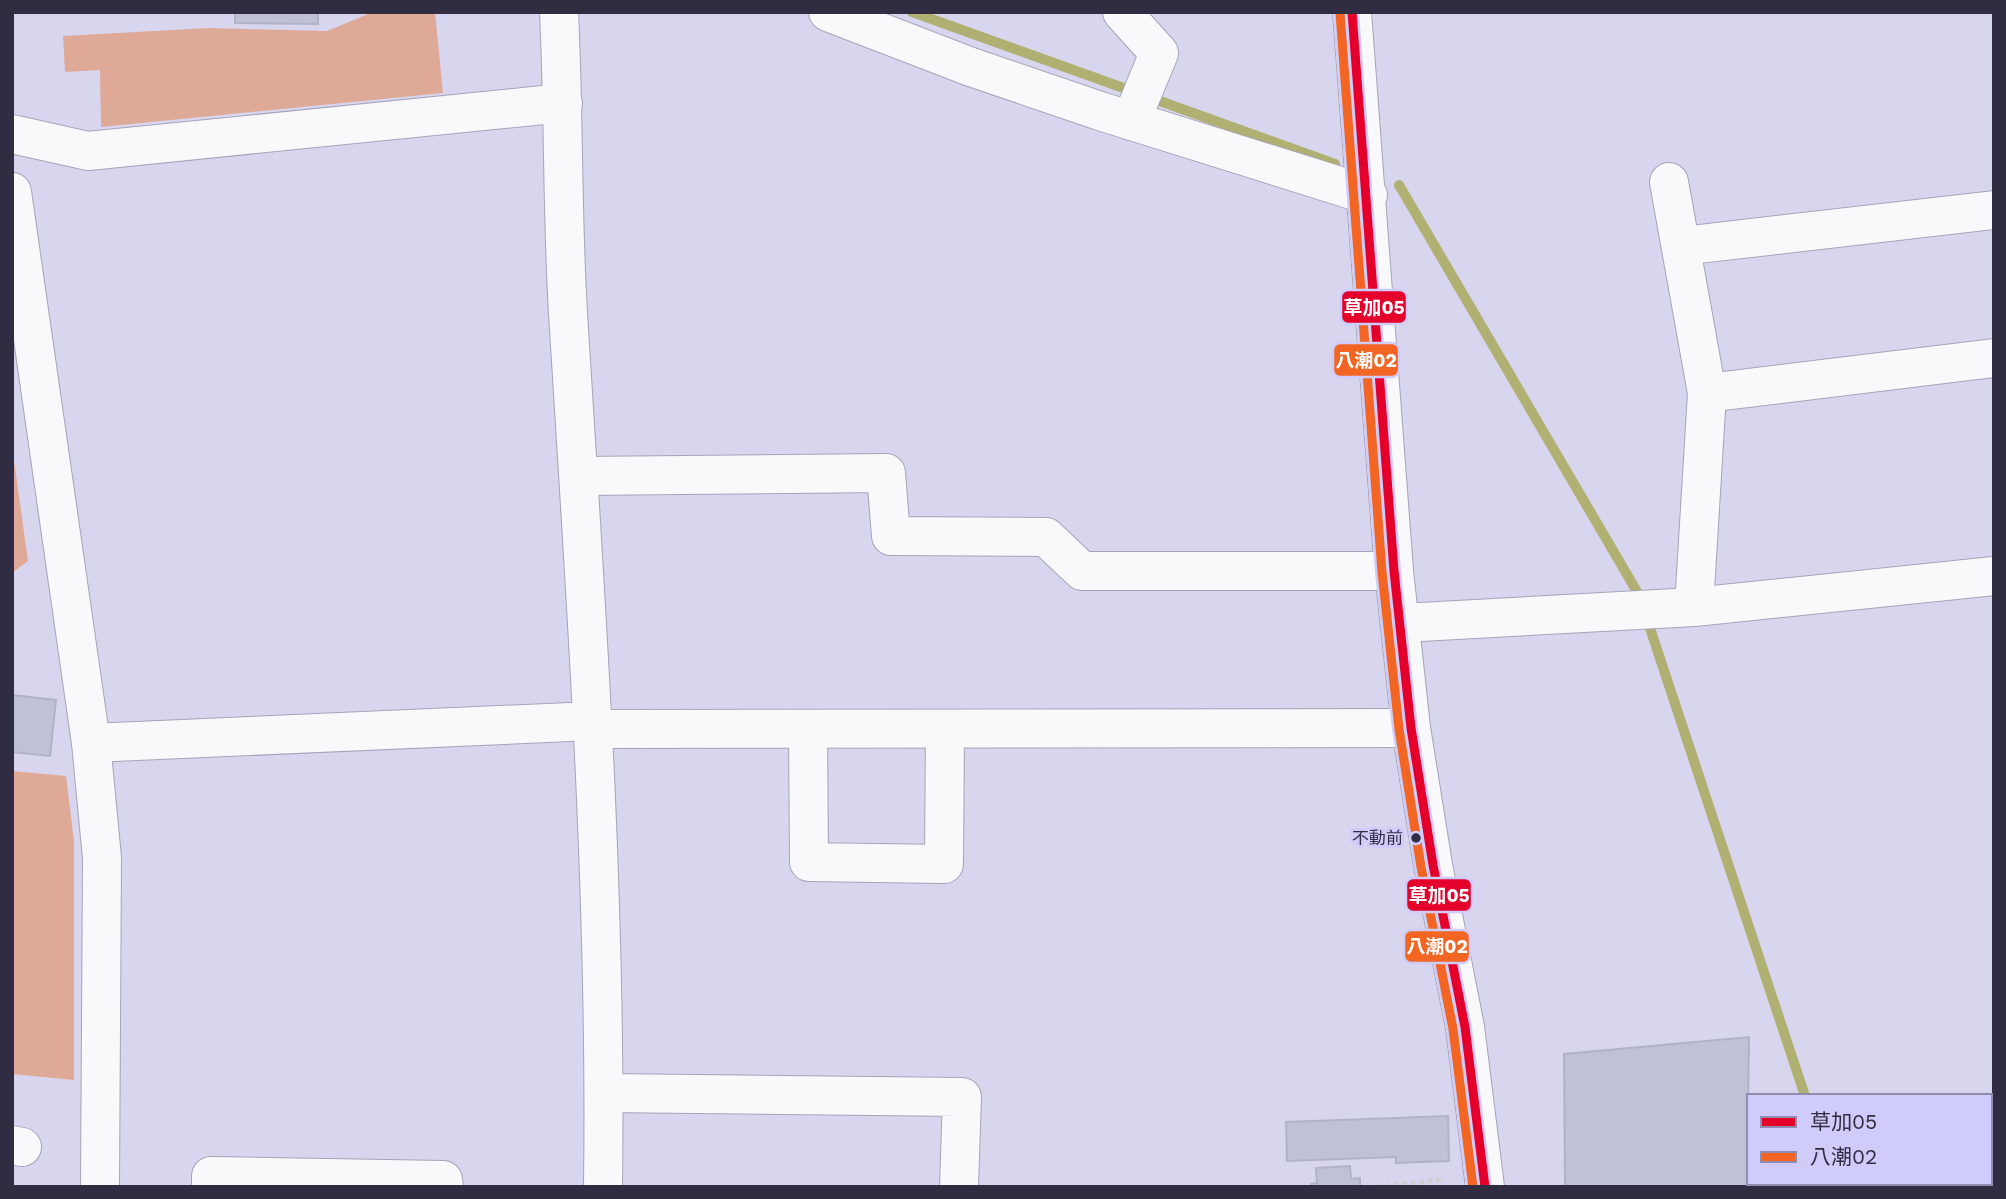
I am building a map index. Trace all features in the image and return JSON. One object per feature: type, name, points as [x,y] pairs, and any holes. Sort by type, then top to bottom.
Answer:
[{"type":"street","points":[[559,12],[568,309],[593,725],[604,1093],[603,1187]]},
{"type":"street","points":[[1122,12],[1159,53],[1131,121]]},
{"type":"street","points":[[1352,12],[1368,195],[1394,571],[1402,623],[1411,728],[1433,865],[1465,1027],[1485,1181]]},
{"type":"street","points":[[838,14],[971,67],[1131,121],[1368,195]]},
{"type":"street","points":[[12,134],[88,151],[563,103]]},
{"type":"street","points":[[1669,182],[1707,393],[1694,607]]},
{"type":"street","points":[[12,192],[91,743],[102,858],[100,1187]]},
{"type":"street","points":[[1682,246],[1994,210]]},
{"type":"street","points":[[1707,393],[1994,358]]},
{"type":"street","points":[[579,475],[886,473],[891,536],[1046,537],[1082,571],[1394,571]]},
{"type":"street","points":[[1402,623],[1694,607],[1994,576]]},
{"type":"street","points":[[91,743],[593,725],[808,729],[1411,728]]},
{"type":"street","points":[[808,729],[808,862],[944,864],[945,729]]},
{"type":"street","points":[[604,1093],[962,1097],[959,1187]]},
{"type":"street","points":[[211,1187],[211,1176],[443,1180],[444,1187]]},
{"type":"path","points":[[1377,1187],[1485,1181]]},
{"type":"shaded area","points":[[373,12],[435,12],[443,93],[101,127],[100,70],[65,72],[63,36],[209,28],[327,31]]},
{"type":"shaded area","points":[[12,446],[28,561],[12,573]]},
{"type":"shaded area","points":[[12,771],[66,776],[74,841],[74,1080],[12,1074]]},
{"type":"building","points":[[235,12],[318,12],[318,24],[235,23]]},
{"type":"building","points":[[12,695],[56,700],[50,756],[12,752]]},
{"type":"building","points":[[1749,1037],[1747,1187],[1565,1187],[1564,1054]]},
{"type":"building","points":[[1448,1116],[1449,1161],[1396,1163],[1396,1157],[1287,1161],[1286,1122]]},
{"type":"building","points":[[1350,1166],[1351,1179],[1360,1178],[1360,1187],[1311,1187],[1311,1184],[1317,1183],[1316,1168]]},
{"type":"waterway","points":[[912,12],[1335,164]]},
{"type":"waterway","points":[[1399,185],[1639,595],[1804,1094]]},
{"type":"transit line","name":"草加05","points":[[1352,12],[1394,571],[1411,728],[1433,865],[1465,1027],[1485,1187]]},
{"type":"transit line","name":"八潮02","points":[[1340,13],[1382,572],[1399,729],[1421,867],[1453,1029],[1473,1187]]},
{"type":"place","name":"不動前","points":[[1416,838]]}]
